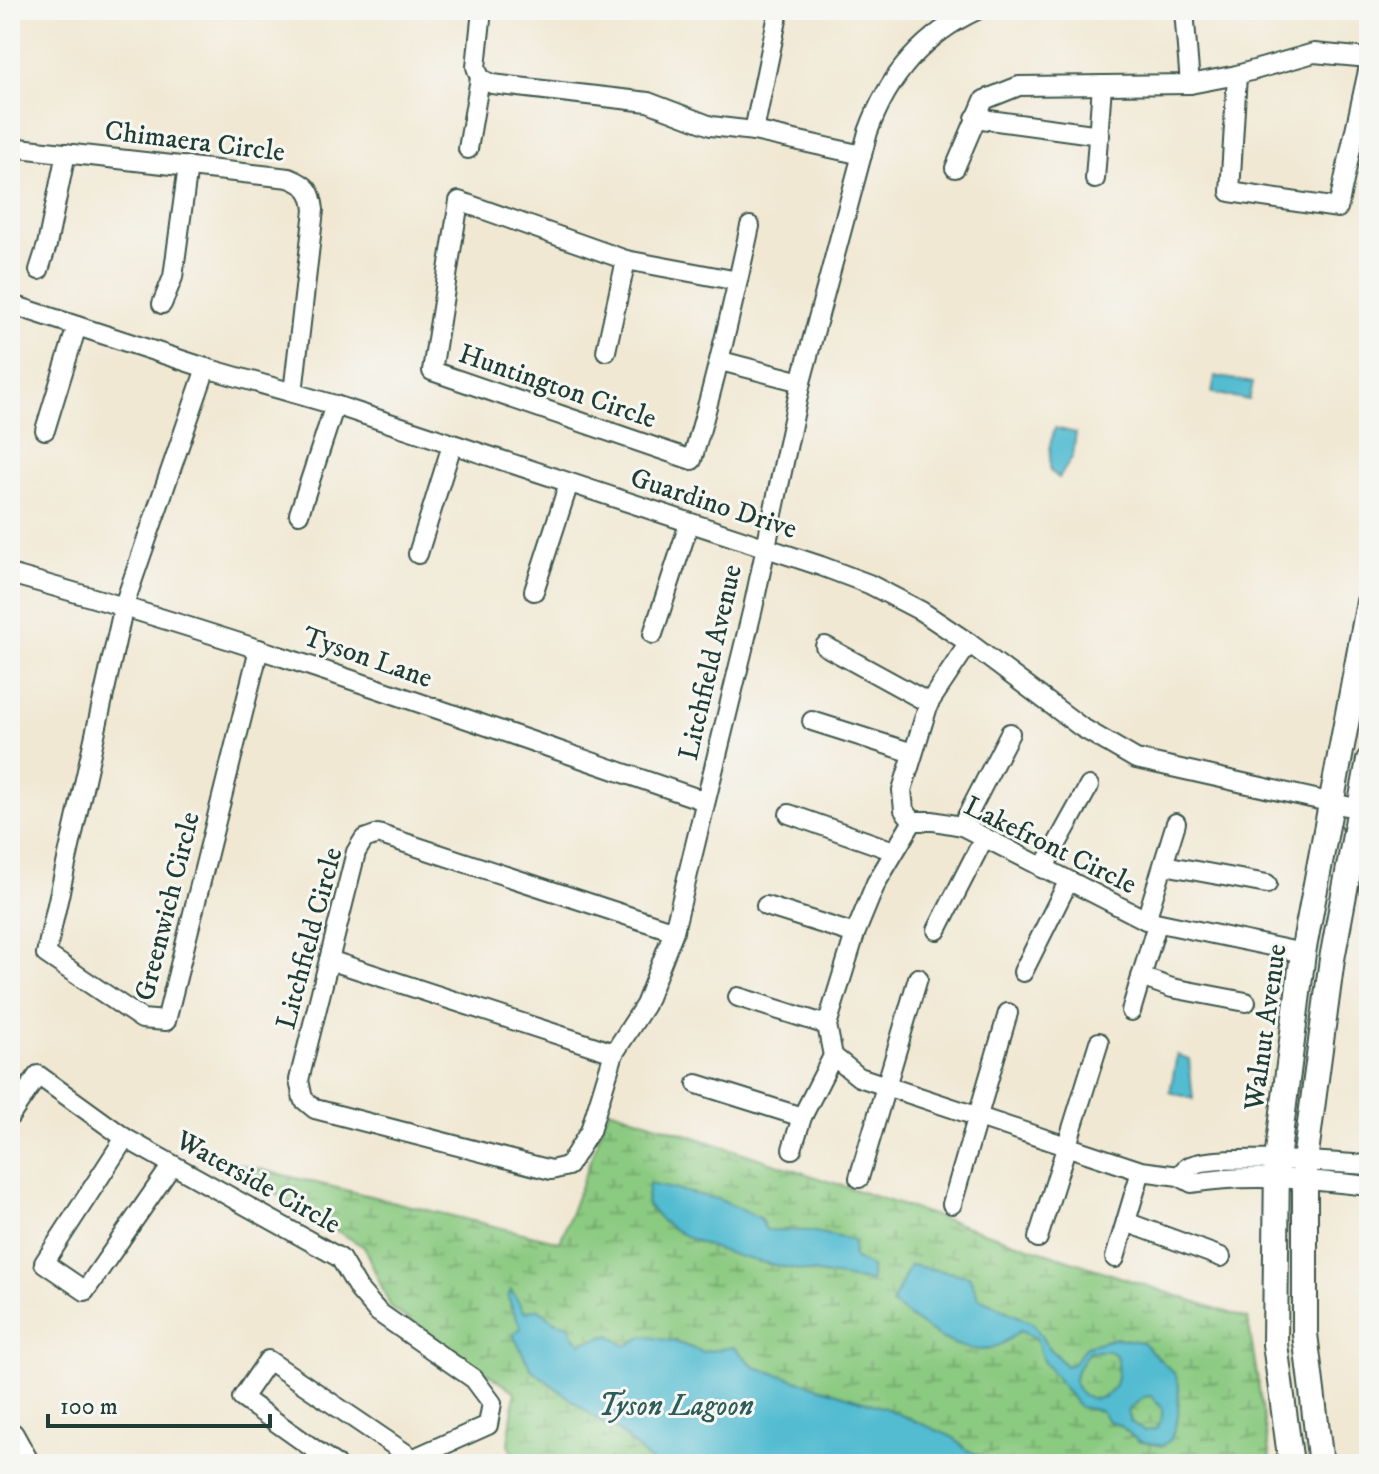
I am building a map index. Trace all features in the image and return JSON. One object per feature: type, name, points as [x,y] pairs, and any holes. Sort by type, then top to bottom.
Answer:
[{"type":"main road","name":"Walnut Avenue","points":[[1291,1464],[1275,1344],[1277,1169],[1303,953],[1369,602]]},
{"type":"main road","name":"Walnut Avenue","points":[[1321,1464],[1305,1334],[1305,1170],[1333,955],[1364,810],[1369,760]]},
{"type":"main road","points":[[10,1437],[25,1464]]},
{"type":"street","points":[[468,149],[480,78],[476,67],[482,10]]},
{"type":"street","points":[[754,131],[779,10]]},
{"type":"street","name":"Litchfield Avenue","points":[[568,1166],[590,1131],[614,1053],[645,1005],[674,931],[766,546],[801,382],[875,113],[896,74],[922,44],[955,20],[977,10]]},
{"type":"street","points":[[1184,10],[1190,84]]},
{"type":"street","points":[[955,168],[984,100],[1019,86],[1190,84],[1237,75],[1314,53],[1369,58]]},
{"type":"street","points":[[1237,75],[1230,192],[1338,208],[1369,66]]},
{"type":"street","points":[[480,78],[492,84],[648,102],[711,126],[754,131],[862,155]]},
{"type":"street","points":[[1095,179],[1102,85]]},
{"type":"street","points":[[975,118],[1100,135]]},
{"type":"street","name":"Chimaera Circle","points":[[10,147],[289,178],[305,184],[312,195],[314,210],[293,393]]},
{"type":"street","points":[[39,270],[66,153]]},
{"type":"street","points":[[162,304],[173,277],[188,166]]},
{"type":"street","name":"Huntington Circle","points":[[626,260],[459,201],[432,371],[692,460],[721,361]]},
{"type":"street","points":[[750,226],[721,361],[801,382]]},
{"type":"street","points":[[606,351],[626,260],[738,281]]},
{"type":"street","name":"Guardino Drive","points":[[10,304],[206,368],[335,405],[689,524],[766,546],[888,593],[921,611],[1081,727],[1136,759],[1364,810]]},
{"type":"street","points":[[45,430],[77,326]]},
{"type":"street","points":[[124,605],[206,368]]},
{"type":"street","points":[[299,514],[335,405]]},
{"type":"street","points":[[418,554],[452,445]]},
{"type":"street","points":[[534,591],[569,483]]},
{"type":"street","points":[[653,634],[689,524]]},
{"type":"street","name":"Tyson Lane","points":[[10,574],[124,605],[259,649],[705,801]]},
{"type":"street","name":"Greenwich Circle","points":[[124,605],[46,954],[142,1019],[166,1021],[259,649]]},
{"type":"street","points":[[792,1149],[802,1117],[833,1056],[827,1025],[855,934],[876,883],[913,821],[904,810],[902,790],[929,703],[969,643]]},
{"type":"street","points":[[825,646],[929,703]]},
{"type":"street","points":[[812,721],[913,753]]},
{"type":"street","points":[[962,826],[1010,733]]},
{"type":"street","points":[[1043,869],[1089,786]]},
{"type":"street","points":[[789,814],[894,851]]},
{"type":"street","name":"Lakefront Circle","points":[[913,821],[962,826],[1151,922],[1303,953]]},
{"type":"street","points":[[1131,1011],[1176,823]]},
{"type":"street","name":"Litchfield Circle","points":[[568,1166],[551,1170],[315,1109],[303,1099],[299,1080],[356,852],[364,839],[378,834],[674,931]]},
{"type":"street","points":[[937,930],[984,838]]},
{"type":"street","points":[[1164,865],[1267,884]]},
{"type":"street","points":[[1023,972],[1068,882]]},
{"type":"street","points":[[766,906],[855,934]]},
{"type":"street","points":[[329,960],[614,1053]]},
{"type":"street","points":[[1141,977],[1172,988],[1246,1002]]},
{"type":"street","points":[[859,1178],[918,978]]},
{"type":"street","points":[[738,997],[827,1025]]},
{"type":"street","points":[[952,1204],[1008,1013]]},
{"type":"street","points":[[1038,1238],[1099,1042]]},
{"type":"street","points":[[833,1056],[859,1077],[1141,1171],[1179,1176],[1189,1166],[1209,1162],[1305,1170],[1369,1165]]},
{"type":"street","name":"Waterside Circle","points":[[10,1116],[38,1075],[125,1138],[340,1258],[359,1290],[378,1312],[474,1379],[492,1403],[488,1425],[408,1461]]},
{"type":"street","points":[[697,1084],[802,1117]]},
{"type":"street","points":[[125,1138],[44,1263],[85,1291],[172,1165]]},
{"type":"street","points":[[1305,1170],[1369,1186]]},
{"type":"street","points":[[1115,1258],[1141,1171]]},
{"type":"street","points":[[1126,1222],[1221,1257]]},
{"type":"street","points":[[335,1464],[242,1398],[268,1360],[408,1461]]},
{"type":"green space","points":[[609,1109],[1248,1319],[1271,1464],[517,1464],[508,1444],[515,1392],[391,1308],[364,1247],[217,1159],[560,1242]]},
{"type":"water","points":[[1215,376],[1253,383],[1249,400],[1212,393]]},
{"type":"water","points":[[1055,428],[1076,433],[1073,456],[1059,478],[1050,471],[1050,445]]},
{"type":"water","points":[[1177,1055],[1189,1059],[1193,1099],[1170,1092]]},
{"type":"water","points":[[649,1184],[718,1199],[760,1218],[766,1230],[810,1231],[853,1240],[854,1258],[871,1267],[871,1282],[762,1262],[708,1246],[658,1218],[646,1203]]},
{"type":"water","points":[[910,1265],[969,1276],[979,1298],[1034,1324],[1045,1343],[1066,1366],[1073,1364],[1086,1346],[1117,1338],[1142,1342],[1175,1374],[1179,1385],[1178,1417],[1171,1439],[1163,1446],[1138,1441],[1121,1426],[1108,1421],[1101,1411],[1079,1407],[1043,1361],[1036,1338],[1020,1331],[993,1348],[967,1348],[940,1337],[892,1304]],"holes":[[[1089,1351],[1109,1351],[1116,1355],[1114,1387],[1099,1398],[1082,1394],[1075,1379]],[[1151,1396],[1162,1408],[1162,1417],[1156,1429],[1144,1431],[1131,1422],[1128,1411],[1143,1397]]]},
{"type":"water","name":"Tyson Lagoon","points":[[511,1290],[525,1312],[538,1308],[554,1321],[569,1325],[581,1343],[610,1335],[626,1346],[644,1336],[673,1341],[702,1352],[734,1347],[755,1367],[885,1408],[955,1438],[965,1449],[992,1461],[1009,1464],[654,1464],[615,1428],[610,1429],[531,1369],[513,1335],[521,1328],[508,1298]]}]
